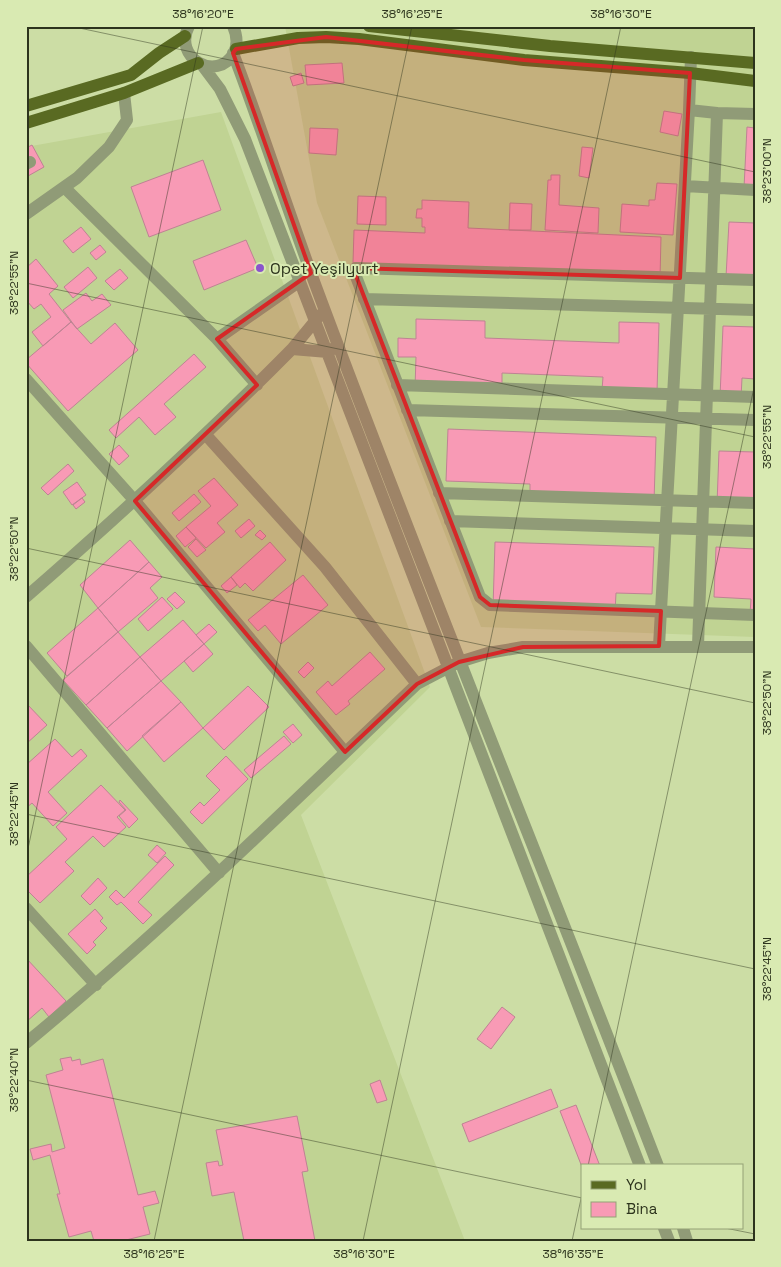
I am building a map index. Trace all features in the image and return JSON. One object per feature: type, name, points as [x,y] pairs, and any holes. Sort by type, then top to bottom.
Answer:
[{"type":"main road","points":[[369,26],[458,31],[550,46],[755,62]]},
{"type":"main road","points":[[26,106],[131,75],[187,29]]},
{"type":"main road","points":[[234,51],[298,38],[326,37],[524,60],[690,73],[755,81]]},
{"type":"main road","points":[[26,123],[124,93],[200,64]]},
{"type":"street","points":[[200,64],[210,66],[226,62],[234,51],[237,41],[233,26]]},
{"type":"street","points":[[187,29],[185,45],[188,54],[200,64],[220,89],[241,131],[315,320],[333,349]]},
{"type":"street","points":[[234,51],[325,310],[333,349],[454,664],[639,1164]]},
{"type":"street","points":[[659,646],[691,58]]},
{"type":"street","points":[[26,214],[77,178],[109,147],[127,120],[124,93]]},
{"type":"street","points":[[689,110],[755,114]]},
{"type":"street","points":[[698,646],[717,113]]},
{"type":"street","points":[[685,186],[755,190]]},
{"type":"street","points":[[64,187],[217,339],[256,385]]},
{"type":"street","points":[[755,280],[356,268],[355,274],[480,597],[490,605],[755,615]]},
{"type":"street","points":[[217,339],[300,281]]},
{"type":"street","points":[[364,299],[755,310]]},
{"type":"street","points":[[26,597],[136,501],[206,435],[292,349],[325,310]]},
{"type":"street","points":[[292,349],[333,349]]},
{"type":"street","points":[[26,379],[136,501],[345,752]]},
{"type":"street","points":[[397,385],[755,397]]},
{"type":"street","points":[[407,410],[755,420]]},
{"type":"street","points":[[206,435],[325,567],[417,684]]},
{"type":"street","points":[[439,493],[755,502]]},
{"type":"street","points":[[450,521],[755,531]]},
{"type":"street","points":[[26,646],[219,873]]},
{"type":"street","points":[[26,1043],[96,984],[219,873],[417,684],[454,664],[488,653],[522,647],[755,647]]},
{"type":"street","points":[[454,664],[591,992],[657,1164]]},
{"type":"street","points":[[26,908],[96,984]]},
{"type":"highlighted area","points":[[326,37],[524,60],[690,73],[680,278],[353,268],[480,597],[490,605],[661,611],[659,646],[523,647],[459,662],[417,684],[345,752],[135,501],[257,385],[217,339],[311,273],[233,53],[236,49]]},
{"type":"shaded area","points":[[285,26],[755,26],[755,637],[481,627],[317,203]]},
{"type":"shaded area","points":[[221,112],[430,687],[301,815],[465,1241],[26,1241],[26,147]]},
{"type":"building","points":[[342,63],[344,83],[307,85],[305,65]]},
{"type":"building","points":[[301,73],[304,83],[293,86],[290,77]]},
{"type":"building","points":[[664,111],[682,114],[678,136],[660,132]]},
{"type":"building","points":[[747,127],[755,128],[755,189],[744,188]]},
{"type":"building","points":[[310,128],[338,129],[336,155],[309,153]]},
{"type":"building","points":[[32,145],[44,167],[28,176],[26,173],[26,148]]},
{"type":"building","points":[[582,147],[593,148],[589,178],[579,176]]},
{"type":"building","points":[[203,160],[221,210],[149,237],[131,187]]},
{"type":"building","points":[[551,175],[560,175],[559,205],[599,208],[598,233],[545,230],[548,180],[551,180]]},
{"type":"building","points":[[657,183],[677,184],[673,235],[620,232],[622,204],[649,206],[649,200],[655,200]]},
{"type":"building","points":[[358,196],[386,197],[386,225],[357,224]]},
{"type":"building","points":[[422,200],[469,202],[468,228],[661,237],[660,278],[353,263],[354,230],[425,233],[425,227],[422,227],[422,218],[416,218],[417,209],[422,209]]},
{"type":"building","points":[[510,203],[532,204],[531,230],[509,230]]},
{"type":"building","points":[[729,222],[755,223],[755,279],[726,277]]},
{"type":"building","points":[[81,227],[91,239],[73,253],[63,241]]},
{"type":"building","points":[[246,240],[258,268],[204,290],[193,261]]},
{"type":"building","points":[[100,245],[106,252],[96,260],[90,253]]},
{"type":"building","points":[[36,259],[58,286],[49,294],[71,322],[43,346],[32,332],[51,317],[41,304],[34,309],[26,300],[26,268]]},
{"type":"building","points":[[88,267],[97,278],[73,298],[64,287]]},
{"type":"building","points":[[120,269],[128,278],[114,290],[105,281]]},
{"type":"building","points":[[86,293],[92,301],[102,294],[111,305],[77,329],[63,310]]},
{"type":"building","points":[[416,319],[485,321],[485,338],[619,343],[619,322],[659,323],[657,392],[602,390],[603,377],[502,373],[502,391],[415,388],[416,357],[398,357],[398,338],[416,339]]},
{"type":"building","points":[[71,322],[91,344],[115,323],[138,350],[68,411],[26,363],[26,360]]},
{"type":"building","points":[[723,326],[755,327],[755,379],[742,378],[741,398],[720,397]]},
{"type":"building","points":[[194,354],[206,367],[164,404],[176,417],[155,435],[139,417],[116,438],[109,430]]},
{"type":"building","points":[[448,429],[656,437],[654,502],[530,497],[530,484],[446,481]]},
{"type":"building","points":[[119,445],[129,456],[119,465],[109,454]]},
{"type":"building","points":[[719,451],[755,452],[754,505],[717,504]]},
{"type":"building","points":[[68,464],[74,471],[48,495],[41,488]]},
{"type":"building","points":[[214,478],[238,505],[217,523],[225,532],[206,548],[186,527],[211,506],[198,491]]},
{"type":"building","points":[[77,482],[86,495],[72,505],[63,492]]},
{"type":"building","points":[[194,494],[201,502],[179,521],[172,513]]},
{"type":"building","points":[[82,498],[85,502],[76,509],[73,505]]},
{"type":"building","points":[[249,519],[255,526],[241,538],[235,531]]},
{"type":"building","points":[[186,527],[196,538],[185,547],[176,536]]},
{"type":"building","points":[[260,530],[266,536],[262,540],[255,535]]},
{"type":"building","points":[[196,539],[206,550],[197,557],[188,547]]},
{"type":"building","points":[[130,540],[149,562],[98,608],[80,585]]},
{"type":"building","points":[[270,542],[286,560],[253,591],[245,583],[240,588],[231,577]]},
{"type":"building","points":[[495,542],[654,547],[652,594],[616,593],[615,612],[493,608]]},
{"type":"building","points":[[716,547],[755,549],[755,614],[750,614],[751,599],[714,597]]},
{"type":"building","points":[[149,562],[162,577],[150,588],[158,598],[118,632],[98,608]]},
{"type":"building","points":[[303,575],[328,605],[281,644],[265,625],[258,631],[248,620]]},
{"type":"building","points":[[231,577],[237,585],[227,593],[221,586]]},
{"type":"building","points":[[175,592],[185,602],[177,609],[167,599]]},
{"type":"building","points":[[162,597],[173,609],[148,631],[138,619]]},
{"type":"building","points":[[98,608],[118,632],[67,676],[47,653]]},
{"type":"building","points":[[183,620],[204,644],[161,681],[140,657]]},
{"type":"building","points":[[209,624],[217,632],[204,644],[196,635]]},
{"type":"building","points":[[118,632],[140,657],[86,705],[63,680]]},
{"type":"building","points":[[204,644],[213,654],[193,672],[184,661]]},
{"type":"building","points":[[370,652],[385,669],[348,701],[350,704],[336,715],[316,692],[328,681],[332,686]]},
{"type":"building","points":[[140,657],[161,681],[107,728],[86,705]]},
{"type":"building","points":[[308,662],[314,668],[304,678],[298,672]]},
{"type":"building","points":[[161,681],[181,702],[127,751],[107,728]]},
{"type":"building","points":[[248,686],[269,707],[224,750],[203,728]]},
{"type":"building","points":[[181,702],[203,728],[164,762],[142,736]]},
{"type":"building","points":[[26,703],[47,725],[26,744]]},
{"type":"building","points":[[293,724],[302,735],[293,743],[283,732]]},
{"type":"building","points":[[284,736],[291,744],[251,778],[244,770]]},
{"type":"building","points":[[55,739],[72,757],[81,749],[87,756],[48,792],[67,813],[53,826],[32,803],[26,808],[26,765]]},
{"type":"building","points":[[226,756],[248,779],[202,824],[190,812],[200,802],[204,806],[220,790],[206,776]]},
{"type":"building","points":[[101,785],[125,810],[117,817],[126,827],[104,847],[93,836],[65,862],[74,871],[40,903],[26,889],[26,877],[67,839],[56,827]]},
{"type":"building","points":[[120,800],[138,819],[129,828],[119,816],[126,810],[119,802]]},
{"type":"building","points":[[157,845],[166,853],[157,863],[148,855]]},
{"type":"building","points":[[165,856],[174,865],[138,902],[152,915],[143,924],[121,902],[117,905],[109,897],[116,890],[124,898]]},
{"type":"building","points":[[98,878],[107,888],[90,905],[81,896]]},
{"type":"building","points":[[95,909],[103,918],[100,921],[107,928],[93,942],[96,945],[87,954],[68,934]]},
{"type":"building","points":[[26,958],[66,1001],[49,1017],[42,1008],[26,1022]]},
{"type":"building","points":[[502,1007],[515,1017],[491,1049],[477,1039]]},
{"type":"building","points":[[71,1057],[72,1061],[80,1059],[81,1065],[103,1059],[138,1195],[155,1191],[159,1203],[143,1207],[150,1234],[122,1241],[94,1241],[91,1231],[69,1237],[57,1194],[60,1194],[50,1155],[33,1160],[30,1149],[51,1144],[52,1152],[65,1148],[46,1075],[63,1070],[60,1059]]},
{"type":"building","points":[[380,1080],[387,1100],[377,1103],[370,1084]]},
{"type":"building","points":[[551,1089],[558,1107],[469,1142],[462,1124]]},
{"type":"building","points":[[576,1105],[599,1164],[581,1164],[560,1111]]},
{"type":"building","points":[[297,1116],[308,1171],[302,1172],[315,1241],[244,1241],[234,1192],[212,1196],[206,1163],[218,1161],[219,1166],[223,1165],[216,1130]]},
{"type":"place","name":"Opet Yeşilyurt","points":[[260,268]]}]
